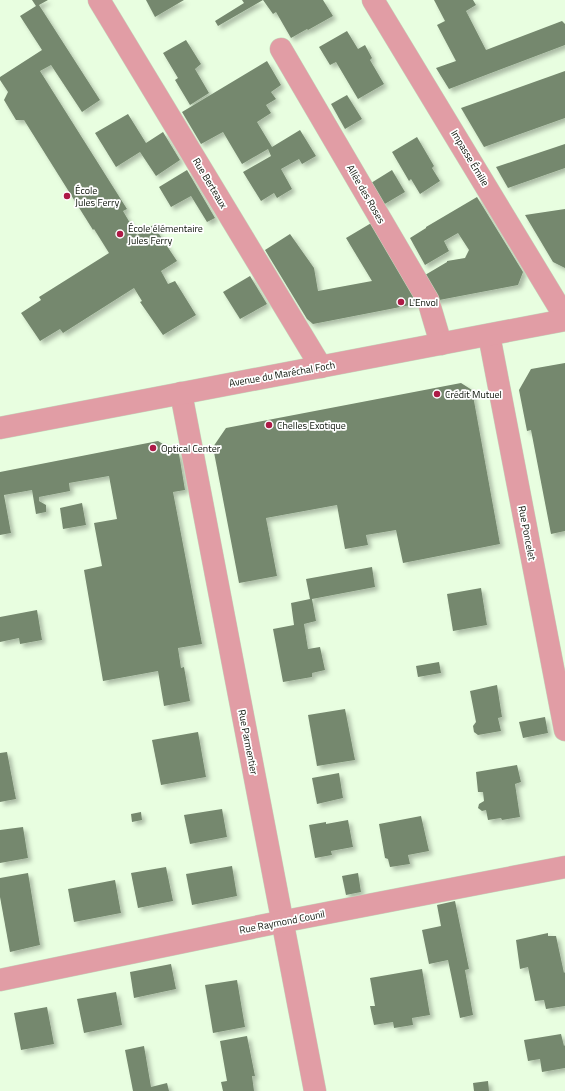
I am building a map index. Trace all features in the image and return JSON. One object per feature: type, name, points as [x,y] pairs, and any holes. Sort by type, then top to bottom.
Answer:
[{"type":"street","name":"Rue Berteaux","points":[[98,0],[321,367]]},
{"type":"street","name":"Impasse Émilie","points":[[373,0],[565,317]]},
{"type":"street","name":"Allée des Roses","points":[[281,49],[428,300],[441,344]]},
{"type":"street","name":"Avenue du Maréchal Foch","points":[[0,428],[565,320]]},
{"type":"street","name":"Rue Poncelet","points":[[489,335],[565,730]]},
{"type":"street","name":"Rue Parmentier","points":[[181,393],[315,1091]]},
{"type":"street","name":"Rue Raymond Counil","points":[[0,980],[282,922],[565,867]]},
{"type":"building","points":[[32,0],[48,0],[39,5],[100,100],[82,112],[51,65],[40,71],[127,209],[123,211],[137,235],[153,225],[177,261],[161,271],[168,284],[175,281],[196,315],[163,335],[140,302],[142,301],[134,288],[63,333],[60,329],[40,341],[21,313],[41,300],[39,297],[109,253],[24,120],[16,120],[4,100],[8,92],[0,80],[0,77],[42,50],[20,16],[36,6]]},
{"type":"building","points":[[146,0],[184,0],[155,17]]},
{"type":"building","points":[[242,0],[263,0],[218,26],[215,21],[244,3]]},
{"type":"building","points":[[263,0],[323,0],[333,16],[291,38],[276,12],[273,14]]},
{"type":"building","points":[[434,0],[473,0],[476,5],[466,11],[486,50],[562,21],[565,24],[565,45],[449,89],[436,68],[456,61],[437,25],[445,21]]},
{"type":"building","points":[[347,31],[358,49],[365,45],[372,58],[370,60],[384,84],[358,99],[336,62],[330,65],[319,47]]},
{"type":"building","points":[[186,40],[201,64],[195,69],[209,93],[190,105],[175,80],[178,78],[163,53]]},
{"type":"building","points":[[267,61],[281,85],[271,92],[276,99],[266,105],[271,113],[257,122],[272,147],[300,130],[316,156],[302,164],[299,159],[281,169],[292,189],[277,198],[274,193],[261,201],[243,172],[271,156],[268,149],[242,164],[223,132],[201,144],[182,112]]},
{"type":"building","points":[[565,71],[565,118],[484,147],[461,108]]},
{"type":"building","points":[[347,95],[362,119],[345,129],[331,104]]},
{"type":"building","points":[[128,114],[146,143],[163,132],[180,160],[156,176],[140,152],[116,167],[95,133]]},
{"type":"building","points":[[417,137],[434,166],[432,168],[440,181],[420,194],[411,179],[409,181],[392,152]]},
{"type":"building","points":[[565,144],[565,168],[508,188],[496,167]]},
{"type":"building","points":[[187,170],[215,218],[207,222],[191,196],[171,207],[159,187]]},
{"type":"building","points":[[392,170],[405,192],[383,205],[371,183]]},
{"type":"building","points":[[477,197],[523,272],[518,285],[434,301],[420,278],[447,261],[465,258],[469,250],[458,233],[444,241],[449,251],[425,265],[410,238]]},
{"type":"building","points":[[565,209],[565,268],[553,262],[525,215]]},
{"type":"building","points":[[373,222],[421,303],[313,324],[307,319],[265,250],[290,234],[314,268],[318,291],[372,281],[346,238]]},
{"type":"building","points":[[250,276],[267,304],[240,319],[223,292]]},
{"type":"building","points":[[565,363],[565,531],[551,534],[531,430],[527,431],[519,390],[531,369]]},
{"type":"building","points":[[461,383],[472,390],[500,544],[403,563],[396,530],[366,535],[368,545],[345,549],[337,505],[266,518],[277,576],[239,583],[213,447],[226,428]]},
{"type":"building","points":[[158,441],[179,454],[185,490],[173,492],[202,644],[178,648],[181,668],[184,667],[190,701],[164,706],[158,671],[103,681],[84,570],[102,566],[94,523],[117,519],[109,476],[69,483],[70,491],[39,497],[39,501],[46,505],[46,512],[36,514],[32,490],[4,495],[11,533],[0,535],[0,472]]},
{"type":"building","points":[[82,503],[86,525],[63,529],[60,508]]},
{"type":"building","points":[[372,567],[375,587],[312,599],[316,621],[304,624],[308,649],[320,647],[325,670],[312,673],[312,677],[283,682],[273,629],[294,625],[291,603],[310,599],[306,579]]},
{"type":"building","points":[[481,588],[487,625],[453,631],[447,594]]},
{"type":"building","points":[[37,610],[42,640],[20,644],[19,638],[0,642],[0,617]]},
{"type":"building","points":[[439,662],[441,673],[418,677],[416,666]]},
{"type":"building","points":[[497,685],[502,717],[498,718],[501,731],[478,735],[474,732],[473,726],[476,722],[470,691]]},
{"type":"building","points":[[345,709],[355,760],[317,766],[308,715]]},
{"type":"building","points":[[545,717],[548,733],[523,738],[519,722]]},
{"type":"building","points":[[198,732],[206,777],[161,785],[152,740]]},
{"type":"building","points":[[7,752],[16,799],[0,802],[0,753]]},
{"type":"building","points":[[517,765],[521,782],[515,784],[520,817],[502,820],[501,818],[488,820],[486,810],[482,811],[478,808],[479,804],[484,801],[483,792],[478,792],[476,772]]},
{"type":"building","points":[[339,773],[343,798],[317,804],[312,778]]},
{"type":"building","points":[[222,809],[227,837],[190,844],[184,815]]},
{"type":"building","points":[[141,812],[142,820],[132,822],[131,814]]},
{"type":"building","points":[[421,816],[429,851],[408,855],[410,864],[390,867],[388,859],[385,858],[379,824]]},
{"type":"building","points":[[348,820],[353,847],[331,851],[332,855],[315,858],[309,825]]},
{"type":"building","points":[[23,827],[28,858],[0,863],[0,830]]},
{"type":"building","points":[[232,866],[237,896],[192,905],[186,874]]},
{"type":"building","points":[[166,867],[173,901],[138,908],[131,873]]},
{"type":"building","points":[[28,873],[40,945],[10,952],[0,897],[0,878]]},
{"type":"building","points":[[358,873],[361,892],[346,895],[342,876]]},
{"type":"building","points":[[115,880],[121,913],[74,922],[68,889]]},
{"type":"building","points":[[455,901],[469,969],[465,970],[473,1015],[460,1018],[448,960],[429,964],[422,930],[441,926],[437,905]]},
{"type":"building","points":[[548,933],[548,936],[556,936],[564,973],[565,972],[565,1006],[546,1009],[544,1000],[535,1001],[528,967],[520,969],[516,940]]},
{"type":"building","points":[[171,964],[176,989],[134,998],[130,972]]},
{"type":"building","points":[[422,969],[430,1015],[412,1018],[413,1025],[394,1028],[393,1022],[374,1025],[370,1006],[375,1006],[370,978]]},
{"type":"building","points":[[237,980],[245,1027],[213,1033],[205,985]]},
{"type":"building","points":[[116,992],[122,1025],[84,1033],[77,999]]},
{"type":"building","points":[[47,1007],[54,1044],[21,1050],[14,1013]]},
{"type":"building","points":[[561,1034],[564,1046],[565,1045],[565,1068],[542,1072],[540,1059],[528,1061],[524,1040]]},
{"type":"building","points":[[247,1036],[255,1076],[252,1076],[254,1091],[223,1091],[221,1082],[227,1081],[220,1041]]},
{"type":"building","points":[[144,1046],[151,1087],[167,1083],[169,1091],[133,1091],[125,1050]]},
{"type":"building","points":[[488,1081],[489,1091],[474,1091],[473,1083]]},
{"type":"place","name":"École Jules Ferry","points":[[67,196]]},
{"type":"place","name":"École élémentaire Jules Ferry","points":[[120,234]]},
{"type":"place","name":"L'Envol","points":[[401,302]]},
{"type":"place","name":"Crédit Mutuel","points":[[437,394]]},
{"type":"place","name":"Chelles Exotique","points":[[269,425]]},
{"type":"place","name":"Optical Center","points":[[153,448]]}]
